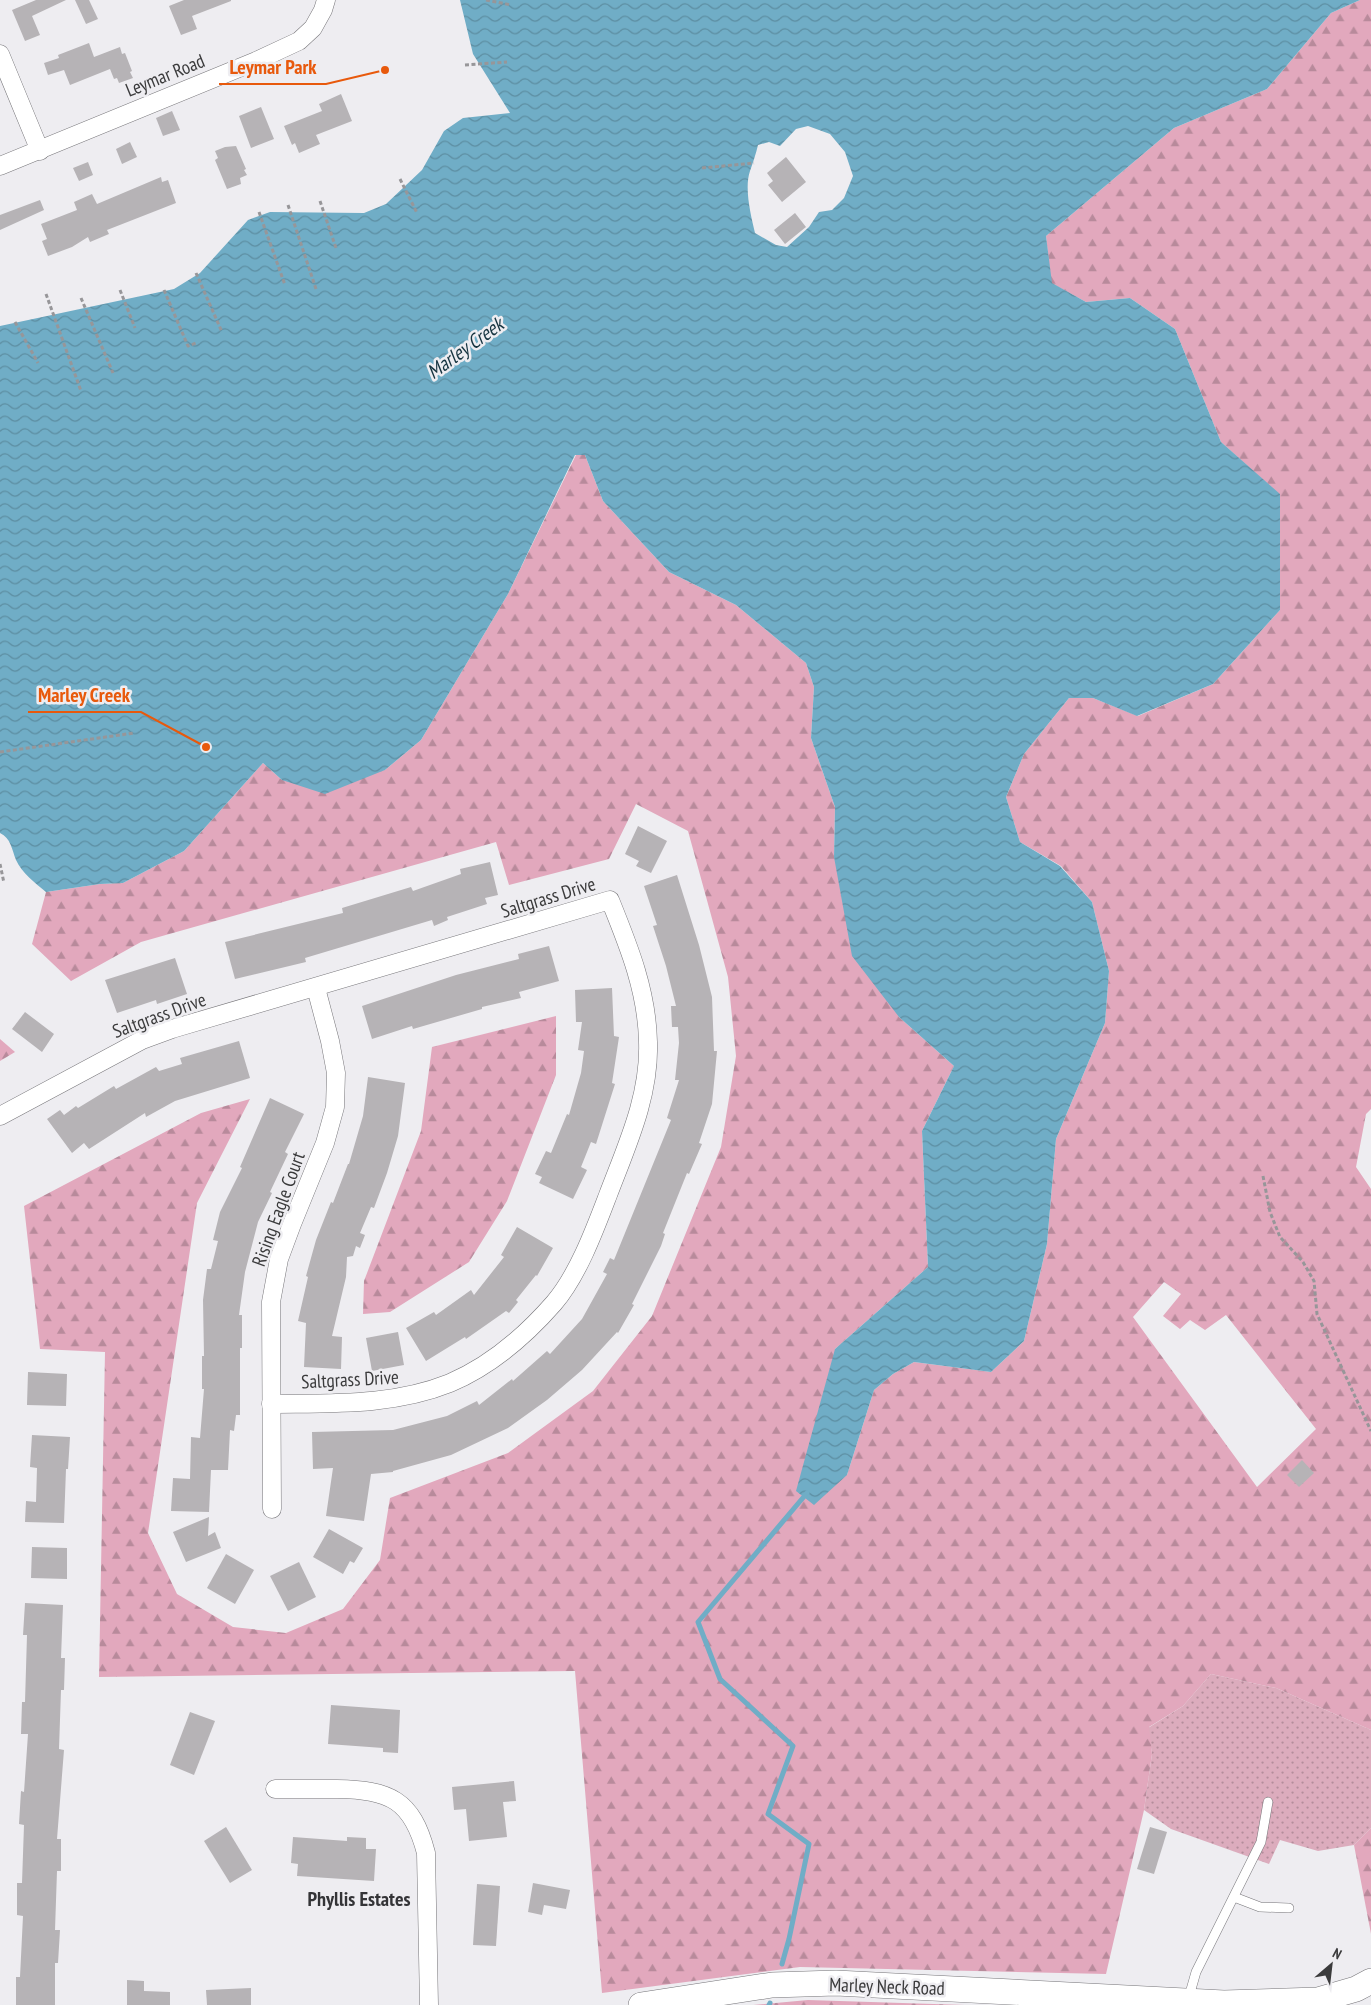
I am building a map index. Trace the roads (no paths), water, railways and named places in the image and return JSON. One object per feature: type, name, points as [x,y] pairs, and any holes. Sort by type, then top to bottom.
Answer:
[{"type":"street","name":"Leymar Road","points":[[0,166],[256,61],[298,41],[313,28],[326,0]]},
{"type":"street","points":[[0,54],[40,151]]},
{"type":"street","name":"Saltgrass Drive","points":[[0,1116],[142,1040],[172,1029],[610,900],[635,963],[644,1000],[648,1043],[646,1084],[635,1126],[596,1225],[578,1264],[555,1301],[524,1334],[490,1361],[459,1378],[410,1396],[366,1402],[271,1404]]},
{"type":"street","name":"Rising Eagle Court","points":[[272,1509],[271,1302],[280,1259],[325,1143],[335,1107],[336,1073],[316,988]]},
{"type":"street","points":[[275,1789],[365,1790],[387,1795],[406,1809],[420,1831],[426,1852],[429,2005]]},
{"type":"street","name":"Marley Neck Road","points":[[640,2005],[772,1985],[836,1983],[1224,2003],[1318,2000],[1356,1989],[1371,1981]]},
{"type":"lane","points":[[1188,2000],[1196,1972],[1261,1842],[1268,1802]]},
{"type":"lane","points":[[1234,1897],[1260,1907],[1289,1908]]},
{"type":"water","name":"Marley Creek","points":[[460,0],[1360,0],[1331,13],[1267,89],[1174,128],[1046,236],[1052,283],[1086,302],[1130,298],[1175,329],[1221,442],[1280,494],[1280,610],[1213,684],[1137,716],[1093,698],[1069,698],[1024,754],[1006,797],[1020,842],[1060,866],[1092,902],[1109,971],[1105,1023],[1056,1139],[1047,1244],[1024,1341],[991,1372],[914,1362],[893,1374],[874,1390],[847,1475],[814,1505],[796,1491],[835,1349],[928,1267],[922,1131],[954,1066],[899,1017],[852,956],[834,857],[835,807],[811,738],[814,687],[806,663],[736,605],[669,572],[603,501],[585,455],[575,455],[508,594],[421,740],[385,770],[325,794],[282,780],[263,763],[184,851],[123,883],[100,884],[46,892],[29,878],[16,860],[9,841],[0,833],[0,326],[174,289],[200,273],[248,220],[270,212],[364,213],[386,204],[422,170],[444,131],[463,118],[510,113],[473,54]],"holes":[[[808,126],[830,134],[845,152],[853,176],[844,198],[832,210],[819,212],[809,227],[787,247],[776,245],[755,233],[749,202],[748,178],[758,145],[769,142],[780,146],[796,129]]]},
{"type":"waterway","points":[[782,1964],[809,1844],[768,1814],[793,1746],[720,1679],[698,1622],[807,1493]]},
{"type":"place","name":"Leymar Park","points":[[385,70]]},
{"type":"place","name":"Marley Creek","points":[[206,747]]},
{"type":"district","name":"Phyllis Estates","points":[[359,1899]]}]
